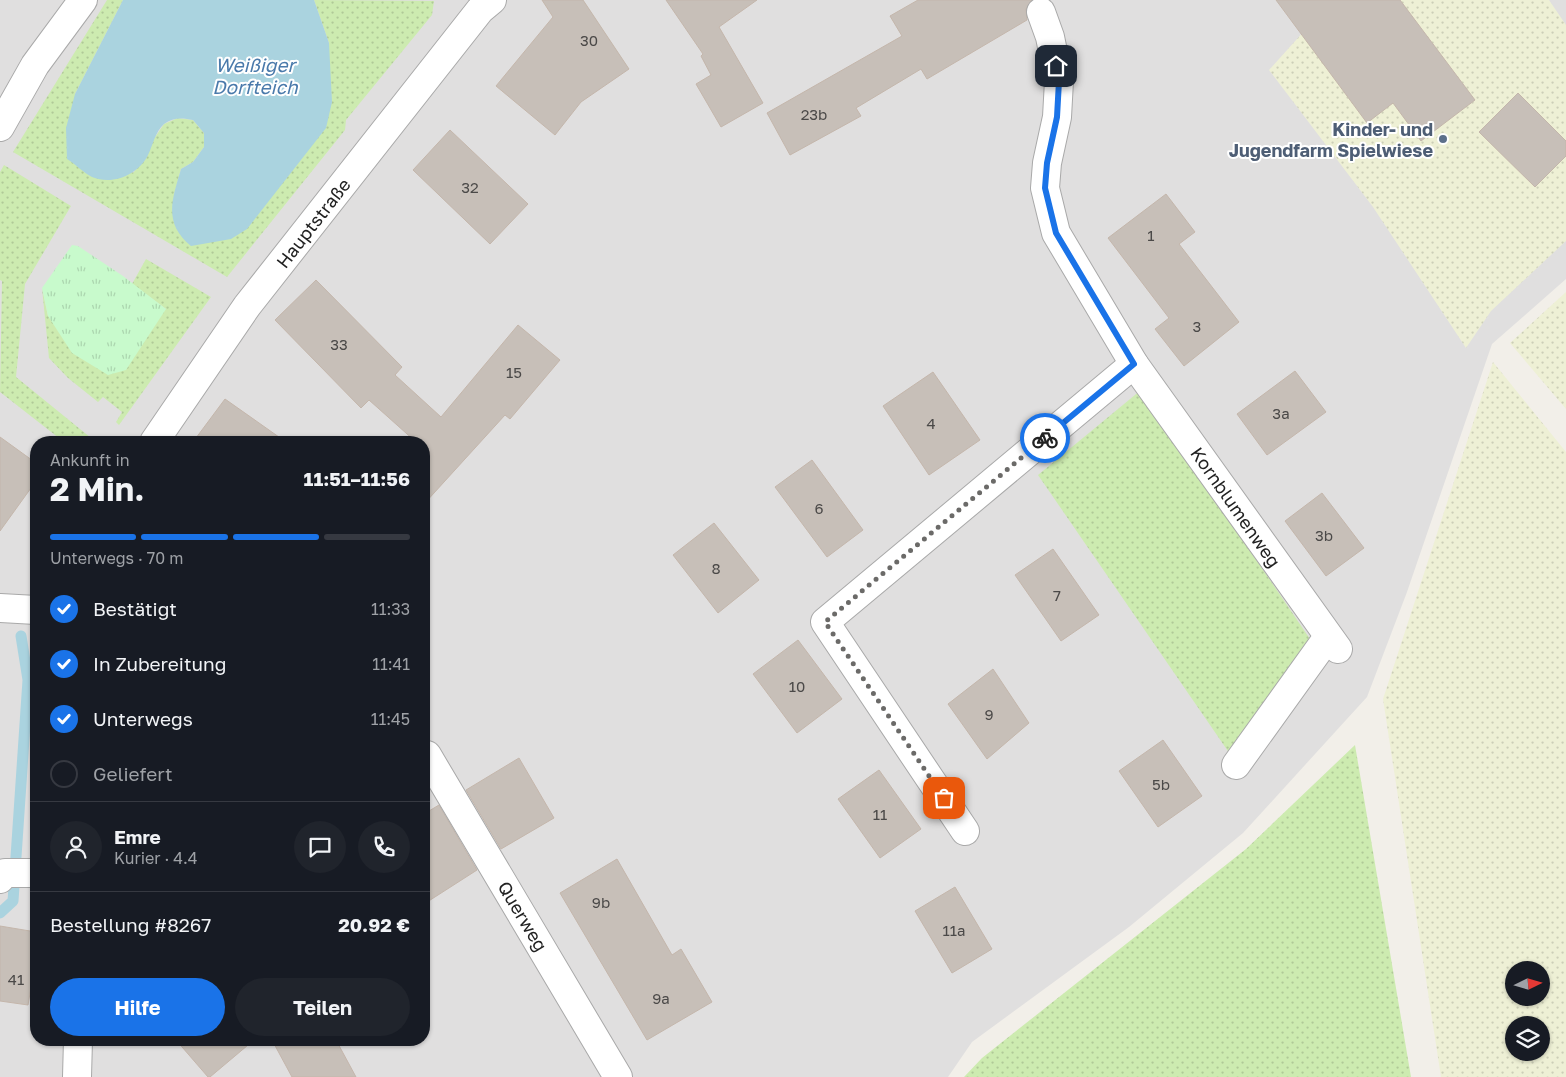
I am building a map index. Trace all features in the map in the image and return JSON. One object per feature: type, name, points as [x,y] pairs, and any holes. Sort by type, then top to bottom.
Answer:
[{"type":"street","points":[[0,127],[35,65],[83,0]]},
{"type":"street","name":"Hauptstraße","points":[[158,436],[248,306],[480,3]]},
{"type":"street","name":"Kornblumenweg","points":[[1041,12],[1050,37],[1059,81],[1057,117],[1047,163],[1045,188],[1056,233],[1134,364],[1333,643],[1236,765]]},
{"type":"street","points":[[965,831],[825,622],[1134,364]]},
{"type":"street","points":[[0,608],[30,610]]},
{"type":"street","name":"Querweg","points":[[430,760],[618,1077]]},
{"type":"street","points":[[77,1077],[78,1046]]},
{"type":"shaded area","points":[[0,0],[1566,0],[1566,279],[1492,344],[1407,592],[1367,697],[1243,833],[1129,927],[972,1042],[948,1077],[0,1077]]},
{"type":"green space","points":[[107,0],[123,0],[75,94],[133,173],[147,156],[153,140],[164,124],[178,118],[193,120],[204,133],[204,147],[193,162],[181,169],[174,195],[329,43],[314,0],[434,1],[432,15],[346,120],[345,130],[227,277],[13,152]]},
{"type":"green space","name":"Kinder- und Jugendfarm Spielwiese","points":[[1332,0],[1549,0],[1566,25],[1566,241],[1491,311],[1466,348],[1373,207],[1269,70]]},
{"type":"green space","points":[[4,165],[71,206],[25,284],[16,377],[89,436],[56,436],[0,392],[2,281],[0,280],[0,172]]},
{"type":"green space","points":[[72,245],[78,246],[123,276],[166,309],[126,370],[108,375],[72,353],[48,316],[42,288]]},
{"type":"green space","points":[[146,259],[211,297],[119,425],[116,422],[122,412],[103,397],[98,402],[68,378],[49,358],[42,288],[48,316],[166,309],[132,284]]},
{"type":"green space","points":[[1566,292],[1566,409],[1510,343]]},
{"type":"green space","points":[[1493,362],[1566,452],[1566,1077],[1441,1077],[1383,699]]},
{"type":"green space","points":[[1141,390],[1312,642],[1232,757],[1038,475]]},
{"type":"green space","points":[[1355,745],[1411,1077],[964,1077],[982,1058],[1246,849]]},
{"type":"water","name":"Weißiger Dorfteich","points":[[123,0],[314,0],[329,43],[332,102],[326,128],[247,229],[231,239],[191,246],[176,229],[173,220],[173,201],[181,169],[193,162],[204,147],[204,133],[193,120],[178,119],[164,124],[156,135],[144,162],[132,173],[117,179],[108,180],[92,177],[67,159],[66,128],[75,94]]},
{"type":"building","points":[[542,0],[583,0],[629,69],[581,102],[555,135],[496,86],[553,17]]},
{"type":"building","points":[[666,0],[757,0],[719,27],[763,103],[721,127],[696,84],[711,75],[701,56],[703,54]]},
{"type":"building","points":[[918,0],[1032,0],[1026,9],[1027,20],[927,79],[921,69],[856,108],[861,116],[790,155],[767,113],[902,36],[890,16]]},
{"type":"building","points":[[1276,0],[1400,0],[1475,100],[1421,141],[1393,103],[1367,123]]},
{"type":"building","points":[[1518,93],[1566,141],[1566,156],[1535,187],[1479,132]]},
{"type":"building","points":[[450,130],[528,204],[490,244],[413,170]]},
{"type":"building","points":[[1166,194],[1195,232],[1179,244],[1239,322],[1184,366],[1155,329],[1169,318],[1108,238]]},
{"type":"building","points":[[316,280],[402,367],[395,375],[441,417],[518,325],[560,360],[510,419],[505,415],[430,497],[430,436],[409,436],[369,400],[361,408],[275,320]]},
{"type":"building","points":[[1295,371],[1326,412],[1267,455],[1237,414]]},
{"type":"building","points":[[933,372],[980,440],[929,475],[883,406]]},
{"type":"building","points":[[225,399],[277,436],[197,436]]},
{"type":"building","points":[[0,437],[30,459],[30,489],[0,531]]},
{"type":"building","points":[[812,460],[863,530],[827,557],[775,487]]},
{"type":"building","points":[[1322,493],[1364,548],[1326,576],[1285,521]]},
{"type":"building","points":[[714,523],[759,580],[718,613],[673,555]]},
{"type":"building","points":[[1053,549],[1099,615],[1061,641],[1015,575]]},
{"type":"building","points":[[798,640],[842,699],[797,733],[753,674]]},
{"type":"building","points":[[993,669],[1029,723],[987,759],[948,704]]},
{"type":"building","points":[[1163,740],[1202,796],[1158,827],[1119,771]]},
{"type":"building","points":[[519,758],[554,818],[501,849],[466,790]]},
{"type":"building","points":[[879,770],[921,829],[880,858],[838,799]]},
{"type":"building","points":[[439,805],[477,870],[430,900],[430,810]]},
{"type":"building","points":[[617,859],[672,955],[681,949],[712,1002],[647,1040],[560,893]]},
{"type":"building","points":[[955,887],[992,949],[952,973],[915,911]]},
{"type":"building","points":[[0,926],[30,931],[30,993],[28,1005],[0,1001]]},
{"type":"building","points":[[181,1046],[247,1046],[210,1077]]},
{"type":"building","points":[[275,1046],[339,1046],[356,1077],[292,1077]]},
{"type":"waterway","points":[[0,913],[13,901],[28,680],[21,636]]},
{"type":"way so far","points":[[944,798],[825,622],[1045,438]]},
{"type":"place","name":"Kinder- und Jugendfarm Spielwiese","points":[[1443,139]]},
{"type":"route","points":[[1045,438],[1134,364],[1056,233],[1045,188],[1047,163],[1057,117],[1059,81],[1056,66]]}]
